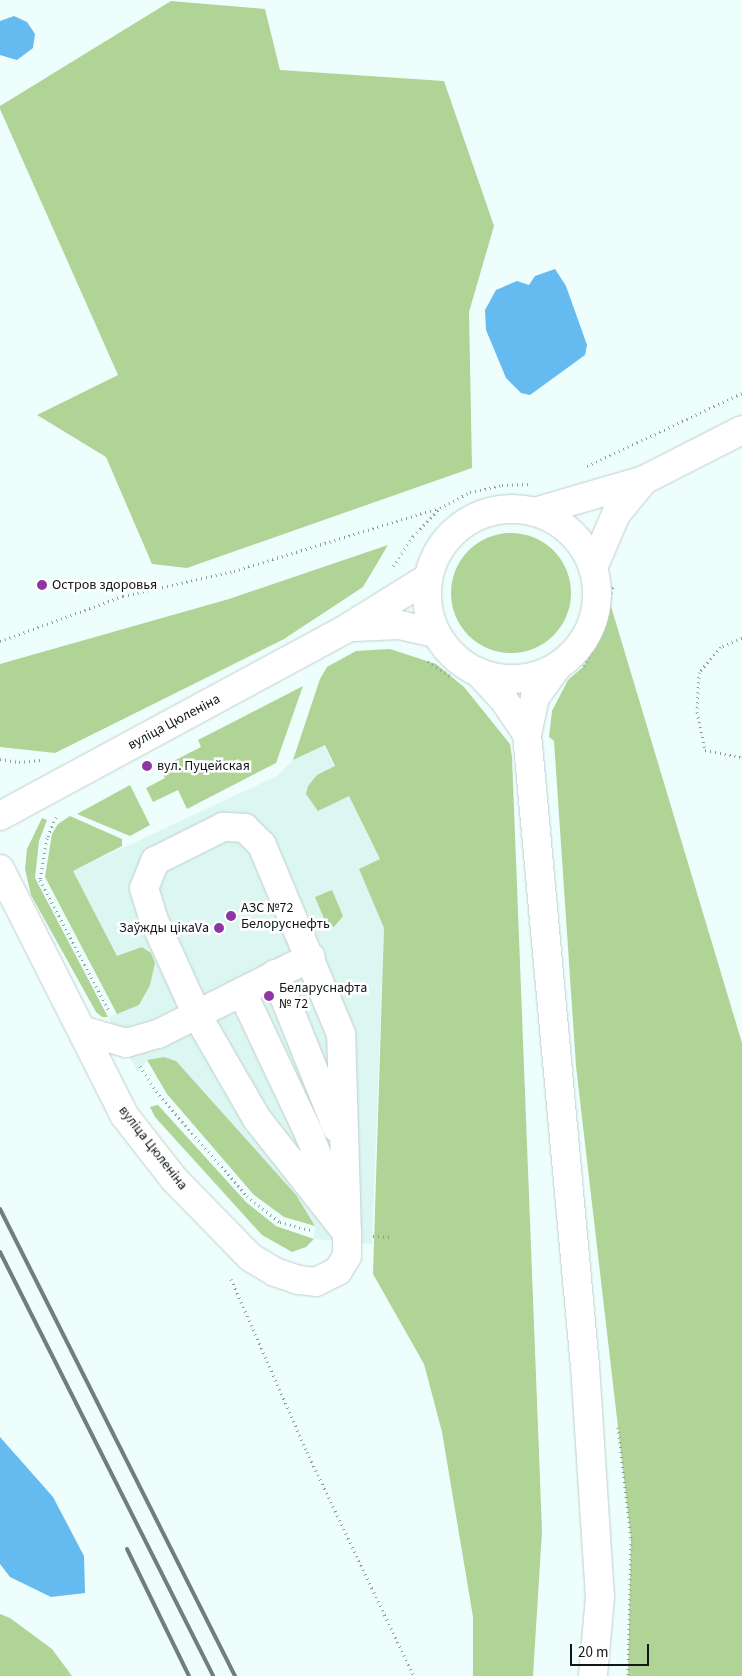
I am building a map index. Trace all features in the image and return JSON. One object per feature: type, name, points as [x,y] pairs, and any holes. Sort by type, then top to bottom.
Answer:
[{"type":"main road","points":[[535,512],[644,480],[742,430]]},
{"type":"main road","points":[[593,1676],[600,1597],[585,1366],[527,734],[535,697],[567,669],[592,624],[616,514],[644,480]]},
{"type":"main road","points":[[527,734],[504,700],[467,677],[436,632],[427,606],[428,578],[438,552],[464,525],[480,515],[507,509],[535,512],[560,524],[580,543],[604,573]]},
{"type":"main road","name":"вуліца Цюленіна","points":[[0,816],[349,627],[428,578]]},
{"type":"main road","name":"вуліца Цюленіна","points":[[349,627],[400,625],[436,632]]},
{"type":"main road","points":[[467,677],[513,679],[567,669]]},
{"type":"main road","points":[[222,827],[246,828],[262,844],[341,1034],[347,1233],[257,1119],[198,1015],[153,918],[144,888],[155,861],[222,827]]},
{"type":"main road","name":"вуліца Цюленіна","points":[[0,869],[84,1031],[124,1115],[174,1179],[250,1257],[275,1272],[298,1280],[316,1282],[338,1271],[347,1256],[347,1233]]},
{"type":"main road","points":[[84,1031],[126,1043],[158,1034],[310,957]]},
{"type":"main road","points":[[276,974],[344,1146]]},
{"type":"main road","points":[[242,992],[310,1134],[347,1233]]},
{"type":"path","points":[[677,423],[742,392]]},
{"type":"path","points":[[0,641],[123,596],[234,571],[440,508]]},
{"type":"path","points":[[567,669],[603,632],[604,573]]},
{"type":"path","points":[[742,638],[721,647],[699,672],[697,712],[705,750],[742,756]]},
{"type":"path","points":[[418,658],[467,677]]},
{"type":"path","points":[[63,812],[56,817],[47,838],[40,880],[126,1043],[159,1095],[248,1196],[280,1222],[314,1231],[392,1237]]},
{"type":"path","points":[[231,1279],[307,1452],[414,1676]]},
{"type":"path","points":[[618,1421],[632,1539],[628,1676]]},
{"type":"shaded area","points":[[324,745],[380,859],[359,869],[384,927],[372,1244],[314,1239],[315,1226],[164,1057],[147,1060],[138,1073],[108,1017],[139,1005],[73,871],[277,776],[293,760]]},
{"type":"green space","points":[[171,1],[265,9],[280,70],[444,81],[494,226],[469,312],[472,468],[187,568],[152,564],[106,457],[37,415],[118,375],[0,109],[0,106]]},
{"type":"green space","points":[[511,533],[523,534],[534,538],[544,543],[553,551],[561,560],[566,570],[570,581],[570,605],[566,616],[561,626],[553,635],[544,643],[534,648],[523,652],[511,653],[499,652],[488,648],[478,643],[469,635],[461,626],[456,616],[452,605],[451,593],[452,581],[456,570],[461,560],[469,551],[478,543],[488,538],[499,534]]},
{"type":"green space","points":[[388,545],[363,587],[284,639],[55,753],[0,747],[0,664],[229,599]]},
{"type":"green space","points":[[610,603],[742,1043],[742,1676],[628,1676],[631,1539],[576,1066],[554,741],[549,737],[552,711],[568,680],[583,667],[603,632]]},
{"type":"green space","points":[[390,649],[436,664],[464,687],[510,744],[512,757],[542,1531],[533,1676],[473,1676],[473,1617],[442,1432],[424,1364],[373,1274],[384,928],[359,869],[380,859],[349,796],[318,811],[306,794],[308,786],[317,775],[335,766],[325,745],[293,760],[320,679],[327,667],[356,651]]},
{"type":"green space","points":[[303,686],[276,763],[187,809],[178,790],[153,802],[146,788],[165,778],[160,768],[201,747],[198,740]]},
{"type":"green space","points":[[130,785],[150,825],[130,836],[77,814]]},
{"type":"green space","points":[[70,816],[122,839],[122,846],[73,871],[117,956],[142,947],[151,953],[155,963],[150,985],[139,1005],[117,1014],[45,877],[52,834],[58,824]]},
{"type":"green space","points":[[42,818],[47,820],[39,841],[35,878],[108,1017],[102,1017],[96,1012],[31,895],[25,869],[27,849]]},
{"type":"green space","points":[[332,890],[343,916],[334,927],[325,921],[315,897]]},
{"type":"green space","points":[[164,1057],[176,1061],[296,1195],[315,1226],[284,1217],[254,1195],[167,1094],[147,1060]]},
{"type":"green space","points":[[158,1105],[246,1202],[276,1226],[314,1239],[306,1247],[292,1252],[262,1235],[155,1117],[150,1107]]},
{"type":"green space","points":[[0,1614],[10,1618],[52,1649],[72,1676],[0,1676]]},
{"type":"water","points":[[14,16],[27,22],[35,34],[33,48],[17,60],[0,55],[0,21]]},
{"type":"water","points":[[555,269],[566,286],[587,345],[585,355],[530,395],[521,393],[506,378],[486,330],[485,310],[496,290],[517,281],[529,285],[535,276]]},
{"type":"water","points":[[0,1437],[53,1497],[84,1556],[85,1593],[51,1597],[10,1577],[0,1564]]},
{"type":"railway","points":[[0,1209],[235,1676]]},
{"type":"railway","points":[[0,1252],[213,1676]]},
{"type":"railway","points":[[127,1549],[189,1676]]},
{"type":"place","name":"Остров здоровья","points":[[42,585]]},
{"type":"place","name":"вул. Пуцейская","points":[[147,766]]},
{"type":"place","name":"АЗС №72 Белоруснефть","points":[[231,916]]},
{"type":"place","name":"Заўжды цікаVа","points":[[219,928]]},
{"type":"place","name":"Беларуснафта № 72","points":[[269,996]]}]
